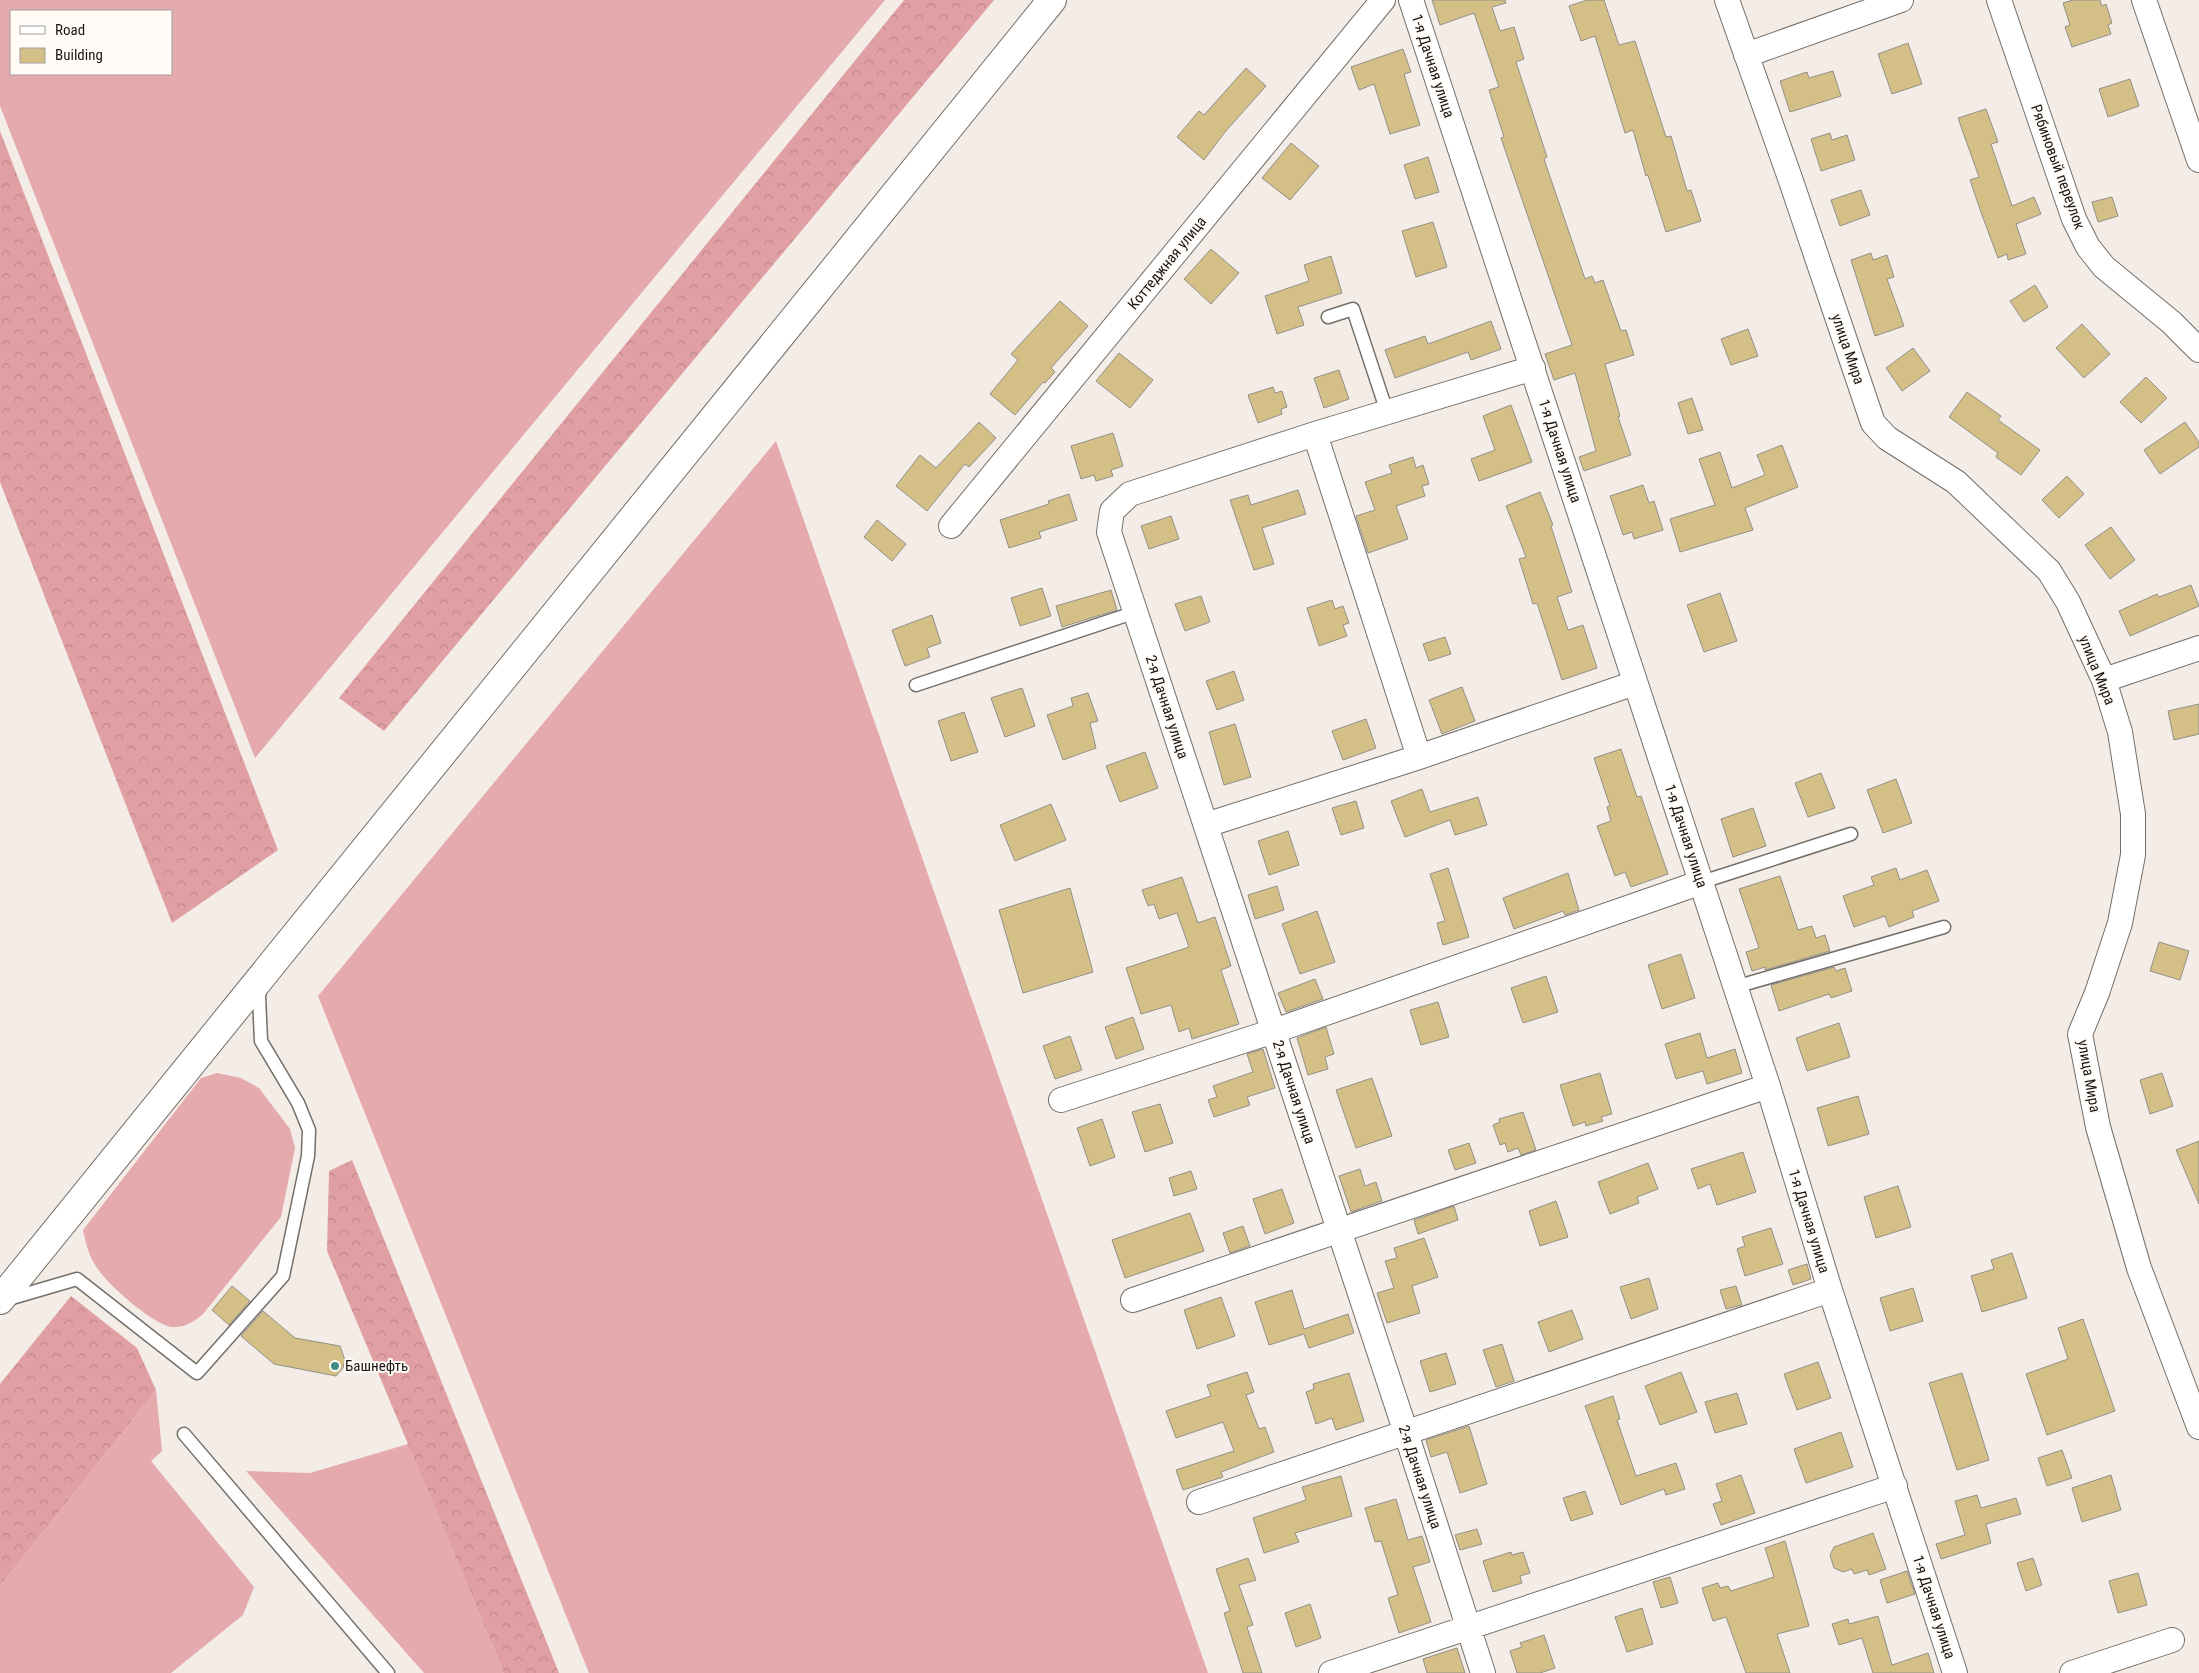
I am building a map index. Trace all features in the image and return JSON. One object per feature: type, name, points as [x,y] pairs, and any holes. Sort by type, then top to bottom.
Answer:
[{"type":"main road","points":[[4,1304],[261,985],[586,576],[1052,0]]},
{"type":"street","name":"Коттеджная улица","points":[[951,526],[1383,0]]},
{"type":"street","name":"1-я Дачная улица","points":[[1411,0],[1635,684],[1702,882],[1768,1086],[1830,1290],[1955,1673]]},
{"type":"street","name":"улица Мира","points":[[1726,0],[1873,423],[1887,438],[1956,482],[2049,571],[2068,602],[2104,680],[2120,732],[2133,814],[2133,855],[2120,923],[2097,993],[2080,1034],[2098,1127],[2139,1268],[2199,1427]]},
{"type":"street","points":[[1746,55],[1902,0]]},
{"type":"street","name":"Рябиновый переулок","points":[[1999,0],[2074,219],[2088,247],[2104,268],[2170,322],[2199,350]]},
{"type":"street","points":[[2144,0],[2199,160]]},
{"type":"street","points":[[1420,757],[1315,434],[1533,368]]},
{"type":"street","name":"2-я Дачная улица","points":[[1315,434],[1130,494],[1112,511],[1109,532],[1406,1433],[1483,1673]]},
{"type":"street","points":[[2104,680],[2199,648]]},
{"type":"street","points":[[1206,825],[1420,757],[1635,684]]},
{"type":"street","points":[[1061,1100],[1274,1031],[1702,882]]},
{"type":"street","points":[[1133,1300],[1768,1086]]},
{"type":"street","points":[[1199,1502],[1830,1290]]},
{"type":"street","points":[[1331,1673],[1895,1486]]},
{"type":"street","points":[[2072,1673],[2172,1640]]},
{"type":"lane","points":[[1328,317],[1353,308],[1387,412]]},
{"type":"lane","points":[[916,685],[1136,612]]},
{"type":"lane","points":[[1702,882],[1851,834]]},
{"type":"lane","points":[[1735,987],[1944,927]]},
{"type":"lane","points":[[4,1304],[77,1279],[197,1373],[283,1276],[308,1156],[309,1130],[298,1103],[261,1041],[261,985]]},
{"type":"lane","points":[[184,1434],[388,1673]]},
{"type":"shaded area","points":[[0,0],[885,0],[255,758],[0,106]]},
{"type":"shaded area","points":[[776,441],[1208,1673],[589,1673],[318,996]]},
{"type":"shaded area","points":[[217,1073],[241,1078],[259,1088],[290,1129],[295,1148],[281,1217],[203,1314],[189,1324],[181,1327],[172,1327],[164,1325],[144,1313],[106,1279],[91,1257],[83,1230],[201,1078]]},
{"type":"shaded area","points":[[156,1390],[162,1451],[151,1461],[254,1587],[243,1615],[171,1673],[0,1673],[0,1586]]},
{"type":"shaded area","points":[[408,1444],[504,1673],[424,1673],[246,1471],[310,1473]]},
{"type":"green space","points":[[904,0],[994,0],[384,731],[339,698]]},
{"type":"green space","points":[[0,131],[278,850],[172,923],[0,482]]},
{"type":"green space","points":[[352,1160],[559,1673],[504,1673],[327,1251],[329,1171]]},
{"type":"green space","points":[[71,1296],[137,1348],[156,1390],[0,1586],[0,1384]]},
{"type":"building","points":[[1432,0],[1505,0],[1506,3],[1492,7],[1500,31],[1514,27],[1524,59],[1516,62],[1547,157],[1544,159],[1585,279],[1592,276],[1595,283],[1603,280],[1621,331],[1626,330],[1634,355],[1605,364],[1620,416],[1618,417],[1631,455],[1584,471],[1579,457],[1596,451],[1575,373],[1554,380],[1545,354],[1572,345],[1501,138],[1504,137],[1489,90],[1499,87],[1474,13],[1440,25]]},
{"type":"building","points":[[1587,0],[1604,0],[1619,45],[1635,41],[1666,137],[1671,136],[1687,191],[1691,190],[1701,221],[1666,232],[1648,175],[1646,176],[1633,130],[1625,133],[1595,36],[1581,41],[1569,6]]},
{"type":"building","points":[[2073,0],[2100,0],[2102,6],[2106,4],[2112,23],[2108,25],[2111,34],[2072,47],[2065,27],[2070,25],[2063,3]]},
{"type":"building","points":[[1908,43],[1922,84],[1892,94],[1878,54]]},
{"type":"building","points":[[1403,49],[1411,72],[1404,74],[1420,125],[1390,134],[1374,84],[1359,90],[1351,67]]},
{"type":"building","points":[[1246,68],[1266,86],[1225,132],[1204,160],[1177,137],[1199,111],[1204,115]]},
{"type":"building","points":[[1833,71],[1841,96],[1790,112],[1780,81],[1807,72],[1809,78]]},
{"type":"building","points":[[2130,79],[2139,106],[2108,117],[2099,89]]},
{"type":"building","points":[[1986,109],[1998,142],[1991,144],[2012,206],[2034,197],[2041,214],[2016,224],[2026,254],[2008,260],[2007,254],[1998,258],[1982,215],[1970,180],[1979,177],[1958,118]]},
{"type":"building","points":[[1830,133],[1832,140],[1847,135],[1855,160],[1821,171],[1811,139]]},
{"type":"building","points":[[1291,143],[1319,166],[1290,200],[1262,178]]},
{"type":"building","points":[[1428,157],[1439,192],[1415,199],[1404,165]]},
{"type":"building","points":[[1861,190],[1870,215],[1840,226],[1831,200]]},
{"type":"building","points":[[2112,197],[2118,216],[2098,222],[2092,202]]},
{"type":"building","points":[[1433,222],[1447,267],[1416,277],[1402,231]]},
{"type":"building","points":[[1211,249],[1239,273],[1211,304],[1184,279]]},
{"type":"building","points":[[1871,253],[1873,260],[1887,255],[1894,277],[1887,279],[1904,326],[1875,336],[1851,260]]},
{"type":"building","points":[[1331,256],[1342,293],[1298,307],[1304,325],[1277,334],[1265,296],[1309,281],[1304,265]]},
{"type":"building","points":[[2035,285],[2048,307],[2024,322],[2010,301]]},
{"type":"building","points":[[1060,301],[1088,326],[1051,368],[1055,372],[1045,383],[1043,382],[1015,415],[990,394],[1018,360],[1011,354]]},
{"type":"building","points":[[1491,321],[1501,349],[1471,360],[1468,352],[1395,378],[1385,350],[1425,336],[1428,344]]},
{"type":"building","points":[[2082,324],[2110,354],[2084,378],[2056,348]]},
{"type":"building","points":[[1748,329],[1758,356],[1731,365],[1721,339]]},
{"type":"building","points":[[1913,348],[1930,371],[1902,391],[1886,368]]},
{"type":"building","points":[[1119,353],[1153,380],[1130,408],[1096,381]]},
{"type":"building","points":[[1339,370],[1349,399],[1324,408],[1314,378]]},
{"type":"building","points":[[2146,377],[2167,398],[2141,423],[2120,402]]},
{"type":"building","points":[[1273,387],[1275,393],[1282,391],[1287,407],[1281,409],[1282,414],[1258,423],[1248,395]]},
{"type":"building","points":[[1967,392],[2001,416],[1998,420],[2040,450],[2021,475],[1996,457],[1998,453],[1949,417]]},
{"type":"building","points":[[1692,398],[1703,430],[1688,434],[1678,403]]},
{"type":"building","points":[[1511,405],[1532,462],[1479,481],[1471,459],[1495,450],[1483,416]]},
{"type":"building","points":[[979,422],[996,438],[969,467],[965,464],[927,511],[896,486],[920,455],[936,468]]},
{"type":"building","points":[[2185,422],[2199,442],[2199,447],[2160,474],[2144,450]]},
{"type":"building","points":[[1113,433],[1123,466],[1111,470],[1113,476],[1096,481],[1094,475],[1081,479],[1071,446]]},
{"type":"building","points":[[1782,445],[1798,487],[1745,508],[1753,530],[1680,552],[1670,519],[1715,505],[1699,459],[1720,452],[1732,488],[1765,475],[1757,455]]},
{"type":"building","points":[[1413,457],[1416,468],[1423,465],[1429,484],[1422,486],[1425,496],[1396,506],[1408,539],[1368,553],[1356,516],[1375,510],[1365,482],[1392,473],[1389,465]]},
{"type":"building","points":[[2067,476],[2084,494],[2059,518],[2042,500]]},
{"type":"building","points":[[1643,485],[1649,503],[1654,501],[1663,530],[1634,539],[1632,532],[1623,535],[1610,496]]},
{"type":"building","points":[[1298,490],[1306,514],[1262,528],[1274,564],[1254,570],[1230,500],[1248,495],[1251,505]]},
{"type":"building","points":[[1540,492],[1553,525],[1551,526],[1572,592],[1557,597],[1568,630],[1583,625],[1597,668],[1562,680],[1537,603],[1533,604],[1519,559],[1526,557],[1506,506]]},
{"type":"building","points":[[1069,494],[1077,520],[1039,532],[1041,538],[1009,548],[1000,520],[1049,504],[1048,501]]},
{"type":"building","points":[[1171,516],[1179,539],[1149,549],[1141,526]]},
{"type":"building","points":[[877,520],[906,544],[892,561],[864,537]]},
{"type":"building","points":[[2111,527],[2135,560],[2110,579],[2085,545]]},
{"type":"building","points":[[2191,585],[2199,606],[2130,636],[2119,611],[2157,594],[2159,597]]},
{"type":"building","points":[[1042,588],[1051,616],[1020,626],[1011,598]]},
{"type":"building","points":[[1111,590],[1117,610],[1062,627],[1056,606]]},
{"type":"building","points":[[1720,593],[1737,641],[1704,652],[1687,605]]},
{"type":"building","points":[[1201,596],[1210,622],[1185,631],[1175,604]]},
{"type":"building","points":[[1332,600],[1335,609],[1343,606],[1349,623],[1343,625],[1347,636],[1319,646],[1307,608]]},
{"type":"building","points":[[932,615],[941,643],[927,648],[930,657],[905,666],[892,630]]},
{"type":"building","points":[[1445,637],[1451,654],[1429,661],[1423,644]]},
{"type":"building","points":[[1234,671],[1244,700],[1217,710],[1206,681]]},
{"type":"building","points":[[1462,687],[1475,721],[1442,734],[1429,700]]},
{"type":"building","points":[[1022,688],[1035,726],[1005,737],[991,698]]},
{"type":"building","points":[[1088,693],[1098,721],[1090,723],[1096,748],[1063,760],[1047,715],[1073,706],[1071,698]]},
{"type":"building","points":[[2199,704],[2199,734],[2174,740],[2168,711]]},
{"type":"building","points":[[964,712],[978,752],[951,761],[938,721]]},
{"type":"building","points":[[1366,719],[1376,748],[1343,760],[1332,731]]},
{"type":"building","points":[[1235,724],[1251,777],[1224,785],[1209,732]]},
{"type":"building","points":[[1621,749],[1637,797],[1641,796],[1668,874],[1631,887],[1625,872],[1615,876],[1597,826],[1611,821],[1607,807],[1610,806],[1594,758]]},
{"type":"building","points":[[1145,752],[1158,788],[1120,802],[1106,766]]},
{"type":"building","points":[[1821,773],[1835,808],[1808,817],[1795,783]]},
{"type":"building","points":[[1896,779],[1912,823],[1883,833],[1867,790]]},
{"type":"building","points":[[1422,789],[1430,812],[1478,797],[1487,825],[1455,835],[1450,820],[1405,837],[1391,801]]},
{"type":"building","points":[[1356,801],[1364,828],[1341,835],[1332,808]]},
{"type":"building","points":[[1051,804],[1066,840],[1015,861],[1000,825]]},
{"type":"building","points":[[1753,808],[1766,846],[1733,857],[1721,819]]},
{"type":"building","points":[[1288,831],[1299,865],[1269,875],[1258,841]]},
{"type":"building","points":[[1448,868],[1469,937],[1443,945],[1437,923],[1445,921],[1430,874]]},
{"type":"building","points":[[1896,868],[1900,880],[1927,870],[1939,901],[1912,911],[1914,917],[1889,927],[1885,916],[1854,927],[1843,896],[1874,885],[1871,877]]},
{"type":"building","points":[[1568,873],[1579,910],[1565,915],[1563,911],[1514,929],[1503,898]]},
{"type":"building","points":[[1780,876],[1798,930],[1812,926],[1816,938],[1825,935],[1830,951],[1765,970],[1765,967],[1752,971],[1746,952],[1759,948],[1739,889]]},
{"type":"building","points":[[1182,877],[1198,923],[1215,917],[1231,966],[1221,970],[1239,1024],[1192,1039],[1189,1028],[1179,1032],[1171,1005],[1141,1014],[1126,968],[1189,947],[1177,913],[1159,919],[1154,904],[1148,906],[1142,890]]},
{"type":"building","points":[[1277,886],[1284,910],[1255,919],[1248,895]]},
{"type":"building","points":[[1070,888],[1093,972],[1023,993],[999,910]]},
{"type":"building","points":[[1317,911],[1335,962],[1300,974],[1282,924]]},
{"type":"building","points":[[2159,942],[2189,951],[2180,980],[2150,971]]},
{"type":"building","points":[[1681,954],[1695,998],[1662,1009],[1648,965]]},
{"type":"building","points":[[1834,967],[1836,971],[1845,968],[1852,991],[1831,998],[1829,994],[1779,1011],[1771,985]]},
{"type":"building","points":[[1546,976],[1558,1012],[1523,1023],[1511,988]]},
{"type":"building","points":[[1315,979],[1323,999],[1286,1012],[1278,993]]},
{"type":"building","points":[[1438,1002],[1449,1037],[1421,1045],[1410,1010]]},
{"type":"building","points":[[1133,1017],[1144,1049],[1116,1059],[1105,1027]]},
{"type":"building","points":[[1839,1023],[1850,1057],[1807,1071],[1796,1038]]},
{"type":"building","points":[[1326,1027],[1334,1054],[1325,1057],[1328,1069],[1308,1075],[1297,1038]]},
{"type":"building","points":[[1700,1033],[1707,1058],[1735,1049],[1742,1073],[1707,1084],[1703,1071],[1676,1079],[1665,1044]]},
{"type":"building","points":[[1070,1036],[1082,1070],[1055,1079],[1043,1046]]},
{"type":"building","points":[[1263,1049],[1275,1088],[1247,1097],[1250,1105],[1214,1117],[1208,1100],[1217,1097],[1213,1086],[1253,1072],[1247,1054]]},
{"type":"building","points":[[1600,1073],[1612,1114],[1601,1117],[1603,1121],[1586,1126],[1585,1122],[1573,1126],[1560,1085]]},
{"type":"building","points":[[2162,1073],[2173,1106],[2150,1114],[2140,1080]]},
{"type":"building","points":[[1372,1078],[1392,1136],[1356,1148],[1336,1090]]},
{"type":"building","points":[[1858,1096],[1869,1134],[1828,1146],[1817,1108]]},
{"type":"building","points":[[1160,1104],[1173,1143],[1145,1152],[1132,1112]]},
{"type":"building","points":[[1523,1112],[1536,1150],[1521,1155],[1518,1148],[1508,1152],[1505,1143],[1500,1145],[1493,1125],[1500,1122],[1499,1119]]},
{"type":"building","points":[[1102,1119],[1115,1157],[1090,1166],[1077,1128]]},
{"type":"building","points":[[2199,1141],[2199,1204],[2176,1150]]},
{"type":"building","points":[[1469,1143],[1476,1163],[1455,1170],[1448,1150]]},
{"type":"building","points":[[1743,1152],[1756,1192],[1717,1205],[1710,1184],[1698,1189],[1691,1169]]},
{"type":"building","points":[[1648,1163],[1658,1189],[1637,1197],[1639,1203],[1610,1214],[1598,1182]]},
{"type":"building","points":[[1360,1169],[1365,1186],[1376,1182],[1382,1201],[1351,1212],[1339,1176]]},
{"type":"building","points":[[1191,1171],[1197,1189],[1174,1196],[1169,1178]]},
{"type":"building","points":[[1898,1186],[1911,1227],[1876,1238],[1864,1197]]},
{"type":"building","points":[[1282,1189],[1294,1223],[1265,1234],[1253,1199]]},
{"type":"building","points":[[1556,1201],[1568,1237],[1540,1246],[1529,1211]]},
{"type":"building","points":[[1454,1206],[1458,1220],[1418,1234],[1414,1220]]},
{"type":"building","points":[[1190,1213],[1204,1251],[1125,1278],[1112,1240]]},
{"type":"building","points":[[1243,1226],[1250,1246],[1230,1253],[1223,1233]]},
{"type":"building","points":[[1771,1228],[1783,1264],[1745,1276],[1737,1249],[1745,1246],[1742,1237]]},
{"type":"building","points":[[1424,1238],[1438,1277],[1412,1286],[1420,1313],[1387,1323],[1377,1293],[1394,1288],[1385,1261],[1397,1258],[1394,1248]]},
{"type":"building","points":[[2012,1253],[2027,1298],[1982,1312],[1971,1276],[1994,1269],[1991,1260]]},
{"type":"building","points":[[1807,1264],[1811,1279],[1793,1285],[1788,1270]]},
{"type":"building","points":[[1649,1278],[1658,1309],[1631,1319],[1620,1287]]},
{"type":"building","points":[[232,1286],[250,1301],[229,1325],[212,1310]]},
{"type":"building","points":[[1736,1286],[1742,1305],[1726,1309],[1720,1290]]},
{"type":"building","points":[[1913,1288],[1923,1321],[1890,1331],[1880,1298]]},
{"type":"building","points":[[1292,1290],[1304,1329],[1348,1314],[1354,1333],[1309,1348],[1304,1334],[1269,1345],[1255,1302]]},
{"type":"building","points":[[1221,1297],[1235,1336],[1197,1349],[1184,1310]]},
{"type":"building","points":[[1572,1310],[1583,1339],[1549,1352],[1538,1322]]},
{"type":"building","points":[[263,1311],[295,1338],[340,1346],[345,1360],[343,1368],[336,1376],[274,1364],[241,1336]]},
{"type":"building","points":[[2083,1319],[2115,1411],[2047,1435],[2026,1374],[2068,1359],[2058,1328]]},
{"type":"building","points":[[1502,1344],[1514,1381],[1496,1387],[1483,1350]]},
{"type":"building","points":[[1446,1353],[1456,1384],[1430,1392],[1420,1361]]},
{"type":"building","points":[[1818,1362],[1831,1398],[1797,1410],[1784,1374]]},
{"type":"building","points":[[1247,1372],[1254,1392],[1246,1395],[1259,1429],[1265,1427],[1274,1452],[1221,1472],[1223,1477],[1183,1490],[1176,1470],[1234,1451],[1223,1422],[1176,1438],[1166,1411],[1211,1396],[1207,1385]]},
{"type":"building","points":[[1681,1372],[1697,1412],[1660,1425],[1645,1386]]},
{"type":"building","points":[[1349,1373],[1364,1421],[1336,1430],[1332,1418],[1316,1424],[1306,1392],[1314,1389],[1313,1384]]},
{"type":"building","points":[[1962,1373],[1989,1460],[1957,1470],[1929,1383]]},
{"type":"building","points":[[1737,1393],[1747,1424],[1715,1433],[1705,1402]]},
{"type":"building","points":[[1613,1396],[1620,1419],[1617,1420],[1636,1476],[1676,1463],[1685,1489],[1666,1495],[1664,1489],[1621,1505],[1585,1406]]},
{"type":"building","points":[[1469,1426],[1487,1484],[1460,1493],[1447,1452],[1431,1457],[1426,1440]]},
{"type":"building","points":[[1841,1432],[1853,1467],[1806,1483],[1794,1449]]},
{"type":"building","points":[[2062,1450],[2072,1478],[2047,1486],[2038,1458]]},
{"type":"building","points":[[1741,1475],[1755,1513],[1721,1525],[1713,1504],[1722,1501],[1716,1484]]},
{"type":"building","points":[[2111,1475],[2121,1510],[2082,1522],[2072,1488]]},
{"type":"building","points":[[1341,1476],[1352,1516],[1295,1533],[1299,1542],[1264,1553],[1253,1518],[1306,1500],[1302,1487]]},
{"type":"building","points":[[1585,1491],[1593,1514],[1571,1521],[1563,1498]]},
{"type":"building","points":[[1977,1495],[1981,1508],[2016,1498],[2021,1514],[1986,1524],[1991,1543],[1941,1559],[1936,1544],[1965,1535],[1955,1501]]},
{"type":"building","points":[[1396,1499],[1408,1540],[1422,1536],[1430,1562],[1413,1567],[1431,1622],[1399,1633],[1388,1598],[1398,1595],[1381,1541],[1375,1542],[1365,1508]]},
{"type":"building","points":[[1477,1529],[1482,1544],[1460,1550],[1455,1535]]},
{"type":"building","points":[[1873,1533],[1886,1569],[1869,1575],[1867,1570],[1854,1574],[1852,1569],[1843,1572],[1834,1568],[1830,1555],[1834,1547]]},
{"type":"building","points":[[1785,1541],[1809,1626],[1777,1634],[1790,1673],[1746,1673],[1726,1617],[1713,1621],[1702,1588],[1718,1583],[1720,1588],[1728,1586],[1731,1591],[1774,1577],[1765,1548]]},
{"type":"building","points":[[1511,1552],[1512,1555],[1523,1552],[1530,1573],[1520,1576],[1522,1583],[1493,1592],[1483,1561]]},
{"type":"building","points":[[1248,1558],[1256,1580],[1239,1585],[1253,1625],[1247,1627],[1262,1673],[1243,1673],[1224,1613],[1230,1611],[1216,1569]]},
{"type":"building","points":[[2033,1558],[2042,1585],[2026,1591],[2017,1563]]},
{"type":"building","points":[[1907,1571],[1915,1594],[1887,1603],[1880,1580]]},
{"type":"building","points":[[2138,1573],[2147,1605],[2118,1613],[2109,1581]]},
{"type":"building","points":[[1670,1577],[1678,1603],[1661,1608],[1653,1582]]},
{"type":"building","points":[[1310,1604],[1321,1638],[1296,1647],[1285,1613]]},
{"type":"building","points":[[1642,1608],[1653,1644],[1627,1652],[1615,1617]]},
{"type":"building","points":[[1878,1616],[1892,1665],[1928,1653],[1934,1673],[1873,1673],[1862,1638],[1839,1645],[1832,1624],[1848,1619],[1849,1624]]},
{"type":"building","points":[[1544,1635],[1555,1668],[1540,1673],[1517,1673],[1510,1651],[1522,1647],[1520,1643]]},
{"type":"building","points":[[1457,1648],[1465,1673],[1427,1673],[1423,1659]]},
{"type":"place","name":"Башнефть","points":[[335,1366]]}]
